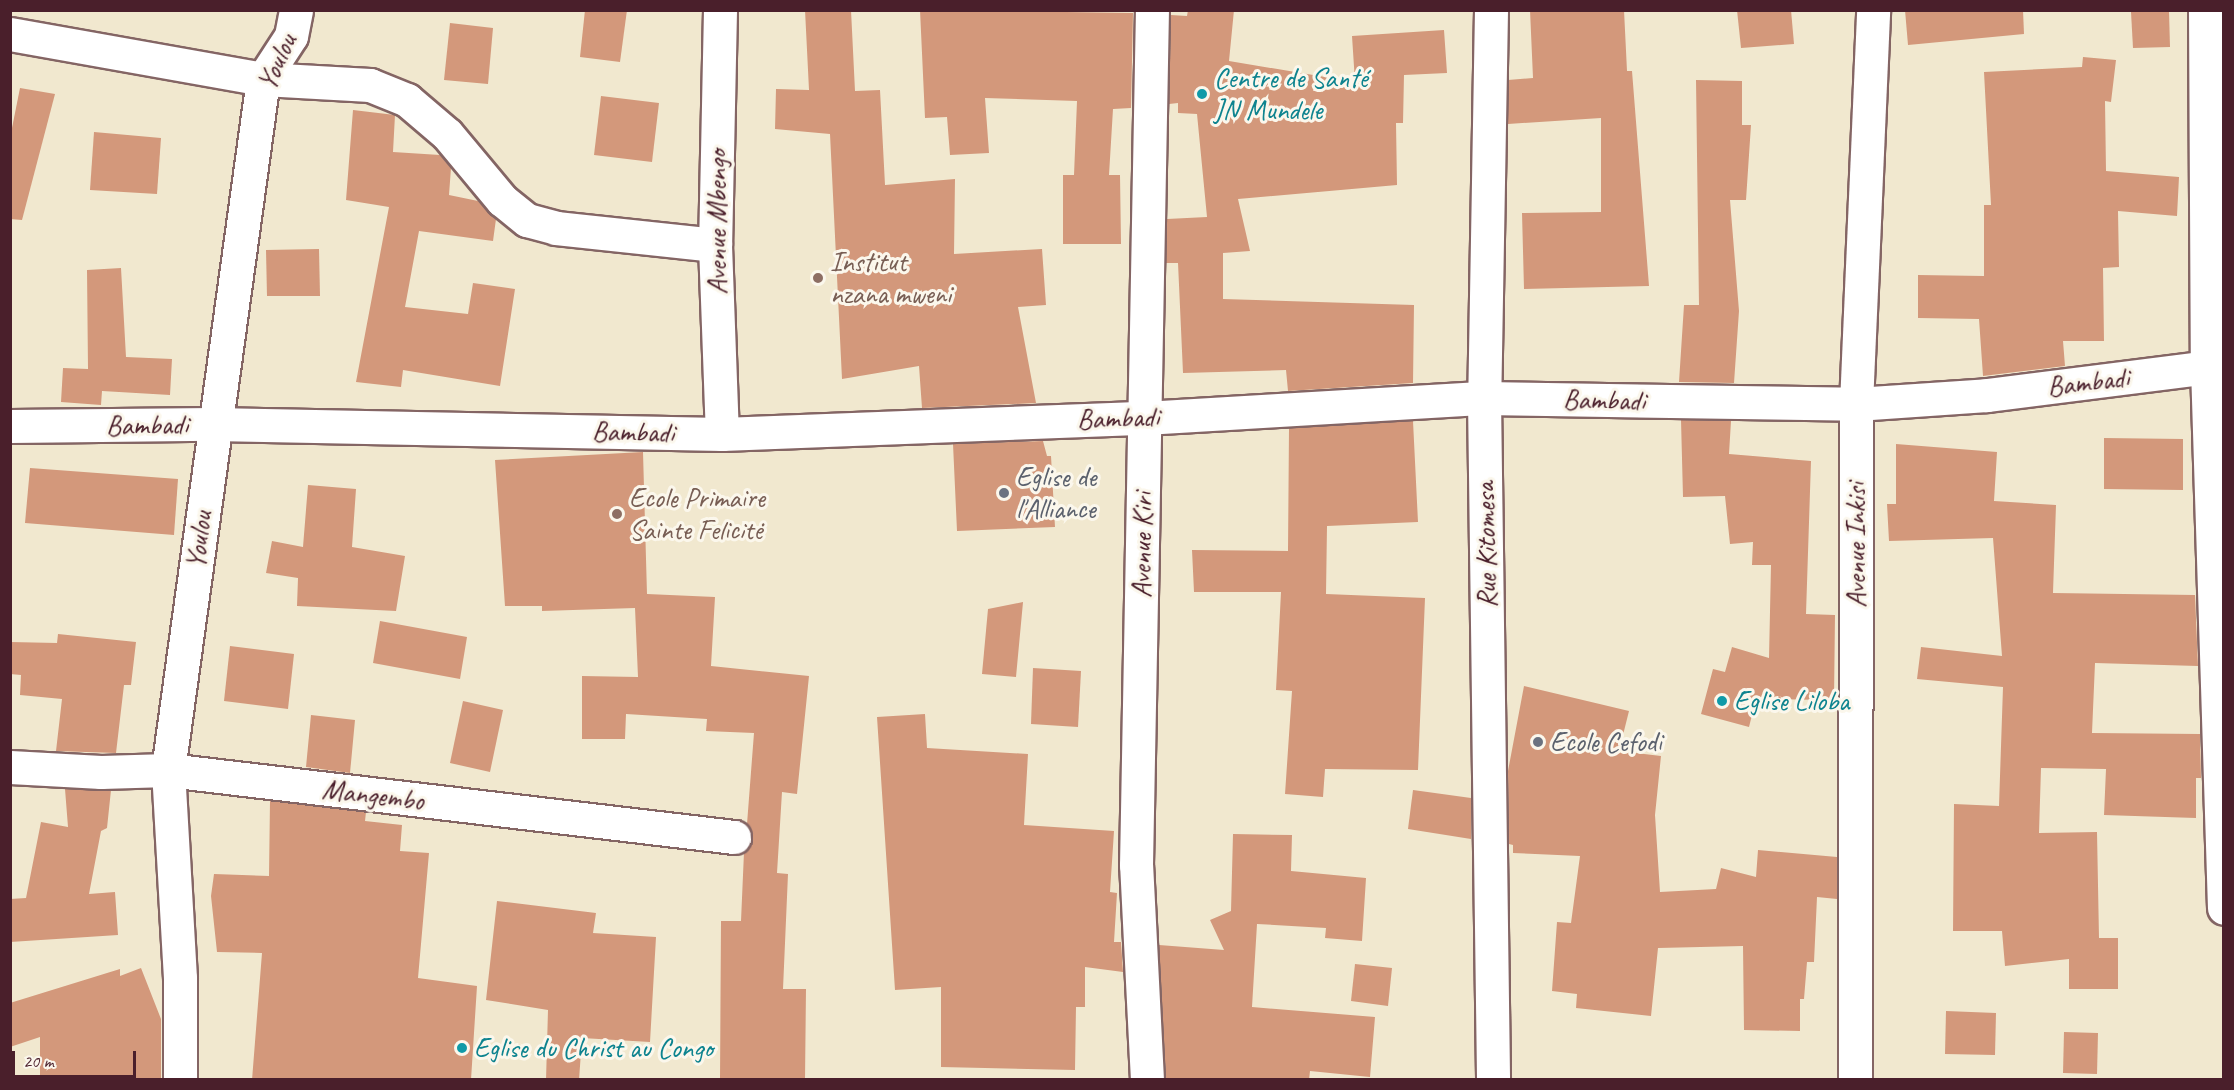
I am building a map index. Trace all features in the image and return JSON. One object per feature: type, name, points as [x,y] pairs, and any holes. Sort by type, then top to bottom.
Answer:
[{"type":"street","name":"Youlou","points":[[180,1080],[180,978],[168,770],[213,424],[263,79],[291,36],[296,10]]},
{"type":"street","name":"Avenue Mbengo","points":[[720,10],[715,245],[722,434]]},
{"type":"street","name":"Avenue Kiri","points":[[1147,1080],[1136,865],[1152,10]]},
{"type":"street","name":"Rue Kitomesa","points":[[1491,10],[1484,398],[1492,1080]]},
{"type":"street","name":"Avenue Inkisi","points":[[1855,1080],[1856,404],[1873,10]]},
{"type":"street","points":[[2205,10],[2215,366],[2223,908]]},
{"type":"street","points":[[10,34],[263,79],[370,85],[407,100],[447,134],[502,200],[527,220],[556,228],[715,245]]},
{"type":"street","name":"Bambadi","points":[[10,426],[213,424],[722,434],[1144,418],[1484,398],[1856,404],[1987,395],[2215,366]]},
{"type":"street","name":"Mangembo","points":[[10,767],[101,772],[168,770],[734,837]]},
{"type":"building","points":[[585,10],[627,10],[620,62],[580,57]]},
{"type":"building","points":[[805,10],[851,10],[855,91],[880,90],[885,185],[955,179],[954,254],[1042,249],[1046,305],[1018,307],[1036,403],[922,408],[919,366],[842,379],[830,134],[775,129],[776,89],[809,90]]},
{"type":"building","points":[[920,10],[1133,13],[1131,108],[1113,109],[1109,175],[1120,175],[1121,244],[1063,244],[1063,175],[1074,175],[1077,101],[985,98],[989,153],[950,155],[947,117],[925,118]]},
{"type":"building","points":[[1188,10],[1234,10],[1229,61],[1355,82],[1352,36],[1444,30],[1447,73],[1404,75],[1403,123],[1396,123],[1397,185],[1238,199],[1250,251],[1223,253],[1223,299],[1414,305],[1413,383],[1288,391],[1286,370],[1183,373],[1178,263],[1166,263],[1167,219],[1207,217],[1197,114],[1178,113],[1178,103],[1169,104],[1171,15],[1187,16]]},
{"type":"building","points":[[1530,10],[1624,10],[1627,71],[1632,71],[1649,286],[1524,289],[1522,213],[1601,212],[1601,118],[1508,124],[1508,80],[1533,78]]},
{"type":"building","points":[[1737,10],[1791,10],[1794,44],[1741,48]]},
{"type":"building","points":[[1905,10],[2023,10],[2024,34],[1908,45]]},
{"type":"building","points":[[2169,11],[2170,47],[2133,48],[2131,12]]},
{"type":"building","points":[[450,23],[493,28],[488,84],[444,80]]},
{"type":"building","points":[[2083,57],[2116,60],[2111,102],[2105,101],[2106,171],[2179,177],[2177,216],[2118,211],[2119,267],[2103,268],[2104,341],[2063,341],[2065,366],[1983,376],[1979,319],[1918,318],[1918,275],[1984,276],[1984,205],[1991,205],[1984,72],[2082,67]]},
{"type":"building","points":[[1696,80],[1742,81],[1742,125],[1751,125],[1746,200],[1730,200],[1739,311],[1734,383],[1679,382],[1684,305],[1699,305]]},
{"type":"building","points":[[20,88],[55,94],[22,220],[10,219],[10,138]]},
{"type":"building","points":[[601,96],[659,103],[652,162],[594,155]]},
{"type":"building","points":[[353,110],[395,115],[393,152],[440,155],[451,168],[449,195],[478,201],[496,219],[493,241],[419,231],[405,307],[468,314],[473,283],[515,289],[500,386],[403,370],[401,387],[356,382],[389,207],[346,200]]},
{"type":"building","points":[[94,132],[161,138],[157,194],[90,190]]},
{"type":"building","points":[[319,249],[320,296],[267,296],[266,250]]},
{"type":"building","points":[[121,268],[126,357],[172,359],[170,395],[102,391],[101,405],[61,402],[63,368],[88,369],[87,270]]},
{"type":"building","points":[[1681,420],[1731,421],[1729,454],[1811,461],[1806,614],[1835,615],[1834,700],[1756,699],[1749,727],[1701,714],[1713,669],[1725,672],[1732,647],[1769,658],[1771,565],[1752,565],[1753,542],[1730,544],[1725,496],[1683,497]]},
{"type":"building","points":[[1413,421],[1418,522],[1327,526],[1326,594],[1425,598],[1418,770],[1325,769],[1323,797],[1285,794],[1292,691],[1276,690],[1281,592],[1194,592],[1192,550],[1288,551],[1289,428]]},
{"type":"building","points":[[2104,438],[2183,439],[2183,490],[2104,489]]},
{"type":"building","name":"Eglise de l'Alliance","points":[[1043,441],[1047,456],[1051,456],[1055,527],[957,531],[953,444]]},
{"type":"building","points":[[1896,444],[1997,452],[1994,501],[2056,505],[2053,593],[2195,595],[2198,666],[2095,663],[2092,733],[2200,734],[2201,778],[2196,778],[2196,818],[2104,815],[2106,769],[2041,768],[2039,833],[2097,832],[2099,938],[2118,938],[2118,989],[2069,989],[2069,959],[2005,966],[2002,931],[1953,931],[1954,804],[1999,806],[2003,687],[1917,679],[1921,647],[2002,656],[1993,538],[1889,541],[1887,504],[1896,504]]},
{"type":"building","points":[[643,452],[647,594],[715,597],[711,666],[809,676],[797,794],[782,792],[777,873],[788,874],[783,989],[806,989],[805,1080],[720,1080],[721,921],[741,921],[744,852],[753,839],[747,824],[754,733],[706,731],[707,719],[626,714],[625,739],[582,739],[582,676],[638,677],[635,608],[542,611],[542,606],[505,606],[495,460]]},
{"type":"building","points":[[30,468],[178,479],[174,535],[25,523]]},
{"type":"building","points":[[308,485],[356,489],[352,547],[405,556],[396,611],[297,606],[298,578],[266,573],[272,541],[303,547]]},
{"type":"building","points":[[1023,602],[1016,677],[982,674],[988,609]]},
{"type":"building","points":[[380,621],[467,637],[460,679],[373,663]]},
{"type":"building","points":[[58,634],[136,642],[131,685],[124,685],[116,753],[56,751],[62,699],[20,695],[21,675],[10,674],[10,642],[57,643]]},
{"type":"building","points":[[230,646],[294,654],[288,709],[224,701]]},
{"type":"building","points":[[1033,668],[1081,671],[1078,727],[1031,724]]},
{"type":"building","points":[[1524,686],[1629,711],[1619,751],[1661,756],[1655,815],[1660,892],[1716,889],[1721,868],[1756,877],[1758,850],[1837,857],[1837,899],[1817,897],[1814,962],[1807,962],[1804,999],[1800,999],[1800,1031],[1744,1030],[1743,946],[1658,948],[1651,1016],[1576,1008],[1577,994],[1552,991],[1557,922],[1571,923],[1580,856],[1513,853],[1513,845],[1509,844],[1508,771]]},
{"type":"building","points":[[463,701],[503,710],[490,772],[450,763]]},
{"type":"building","points":[[925,714],[927,748],[1028,754],[1024,825],[1114,831],[1110,892],[1117,893],[1114,942],[1121,942],[1123,972],[1085,967],[1085,1007],[1076,1007],[1075,1070],[941,1067],[941,987],[895,990],[877,717]]},
{"type":"building","points":[[311,715],[355,720],[350,773],[306,767]]},
{"type":"building","points":[[65,789],[111,790],[107,828],[101,831],[89,894],[115,892],[118,935],[10,942],[10,899],[26,898],[41,822],[68,827]]},
{"type":"building","points":[[1413,790],[1471,798],[1471,839],[1408,829]]},
{"type":"building","points":[[270,801],[366,812],[365,821],[402,825],[400,851],[429,853],[418,978],[477,986],[471,1080],[252,1080],[262,953],[217,952],[211,896],[214,874],[269,876]]},
{"type":"building","points":[[1233,834],[1292,835],[1291,871],[1366,878],[1362,941],[1325,938],[1326,928],[1257,924],[1252,1007],[1375,1017],[1370,1077],[1310,1071],[1309,1080],[1166,1080],[1159,945],[1224,950],[1210,920],[1231,911]]},
{"type":"building","points":[[497,901],[596,913],[593,933],[656,937],[650,1042],[582,1038],[579,1080],[546,1080],[548,1010],[486,1000]]},
{"type":"building","points":[[1355,964],[1392,968],[1388,1006],[1351,1001]]},
{"type":"building","points":[[141,968],[161,1019],[161,1080],[40,1080],[40,1037],[10,1047],[10,1003],[120,969],[120,976]]},
{"type":"building","points":[[1946,1011],[1996,1013],[1995,1055],[1945,1054]]},
{"type":"building","points":[[2064,1032],[2098,1033],[2097,1074],[2063,1073]]},
{"type":"place","name":"Centre de Santé JN Mundele","points":[[1202,94]]},
{"type":"place","name":"Institut nzana mweni","points":[[818,278]]},
{"type":"place","name":"Eglise de l'Alliance","points":[[1004,493]]},
{"type":"place","name":"Ecole Primaire Sainte Felicitė","points":[[617,514]]},
{"type":"place","name":"Eglise Liloba","points":[[1722,701]]},
{"type":"place","name":"Ecole Cefodi","points":[[1538,742]]},
{"type":"place","name":"Eglise du Christ au Congo","points":[[462,1048]]}]
